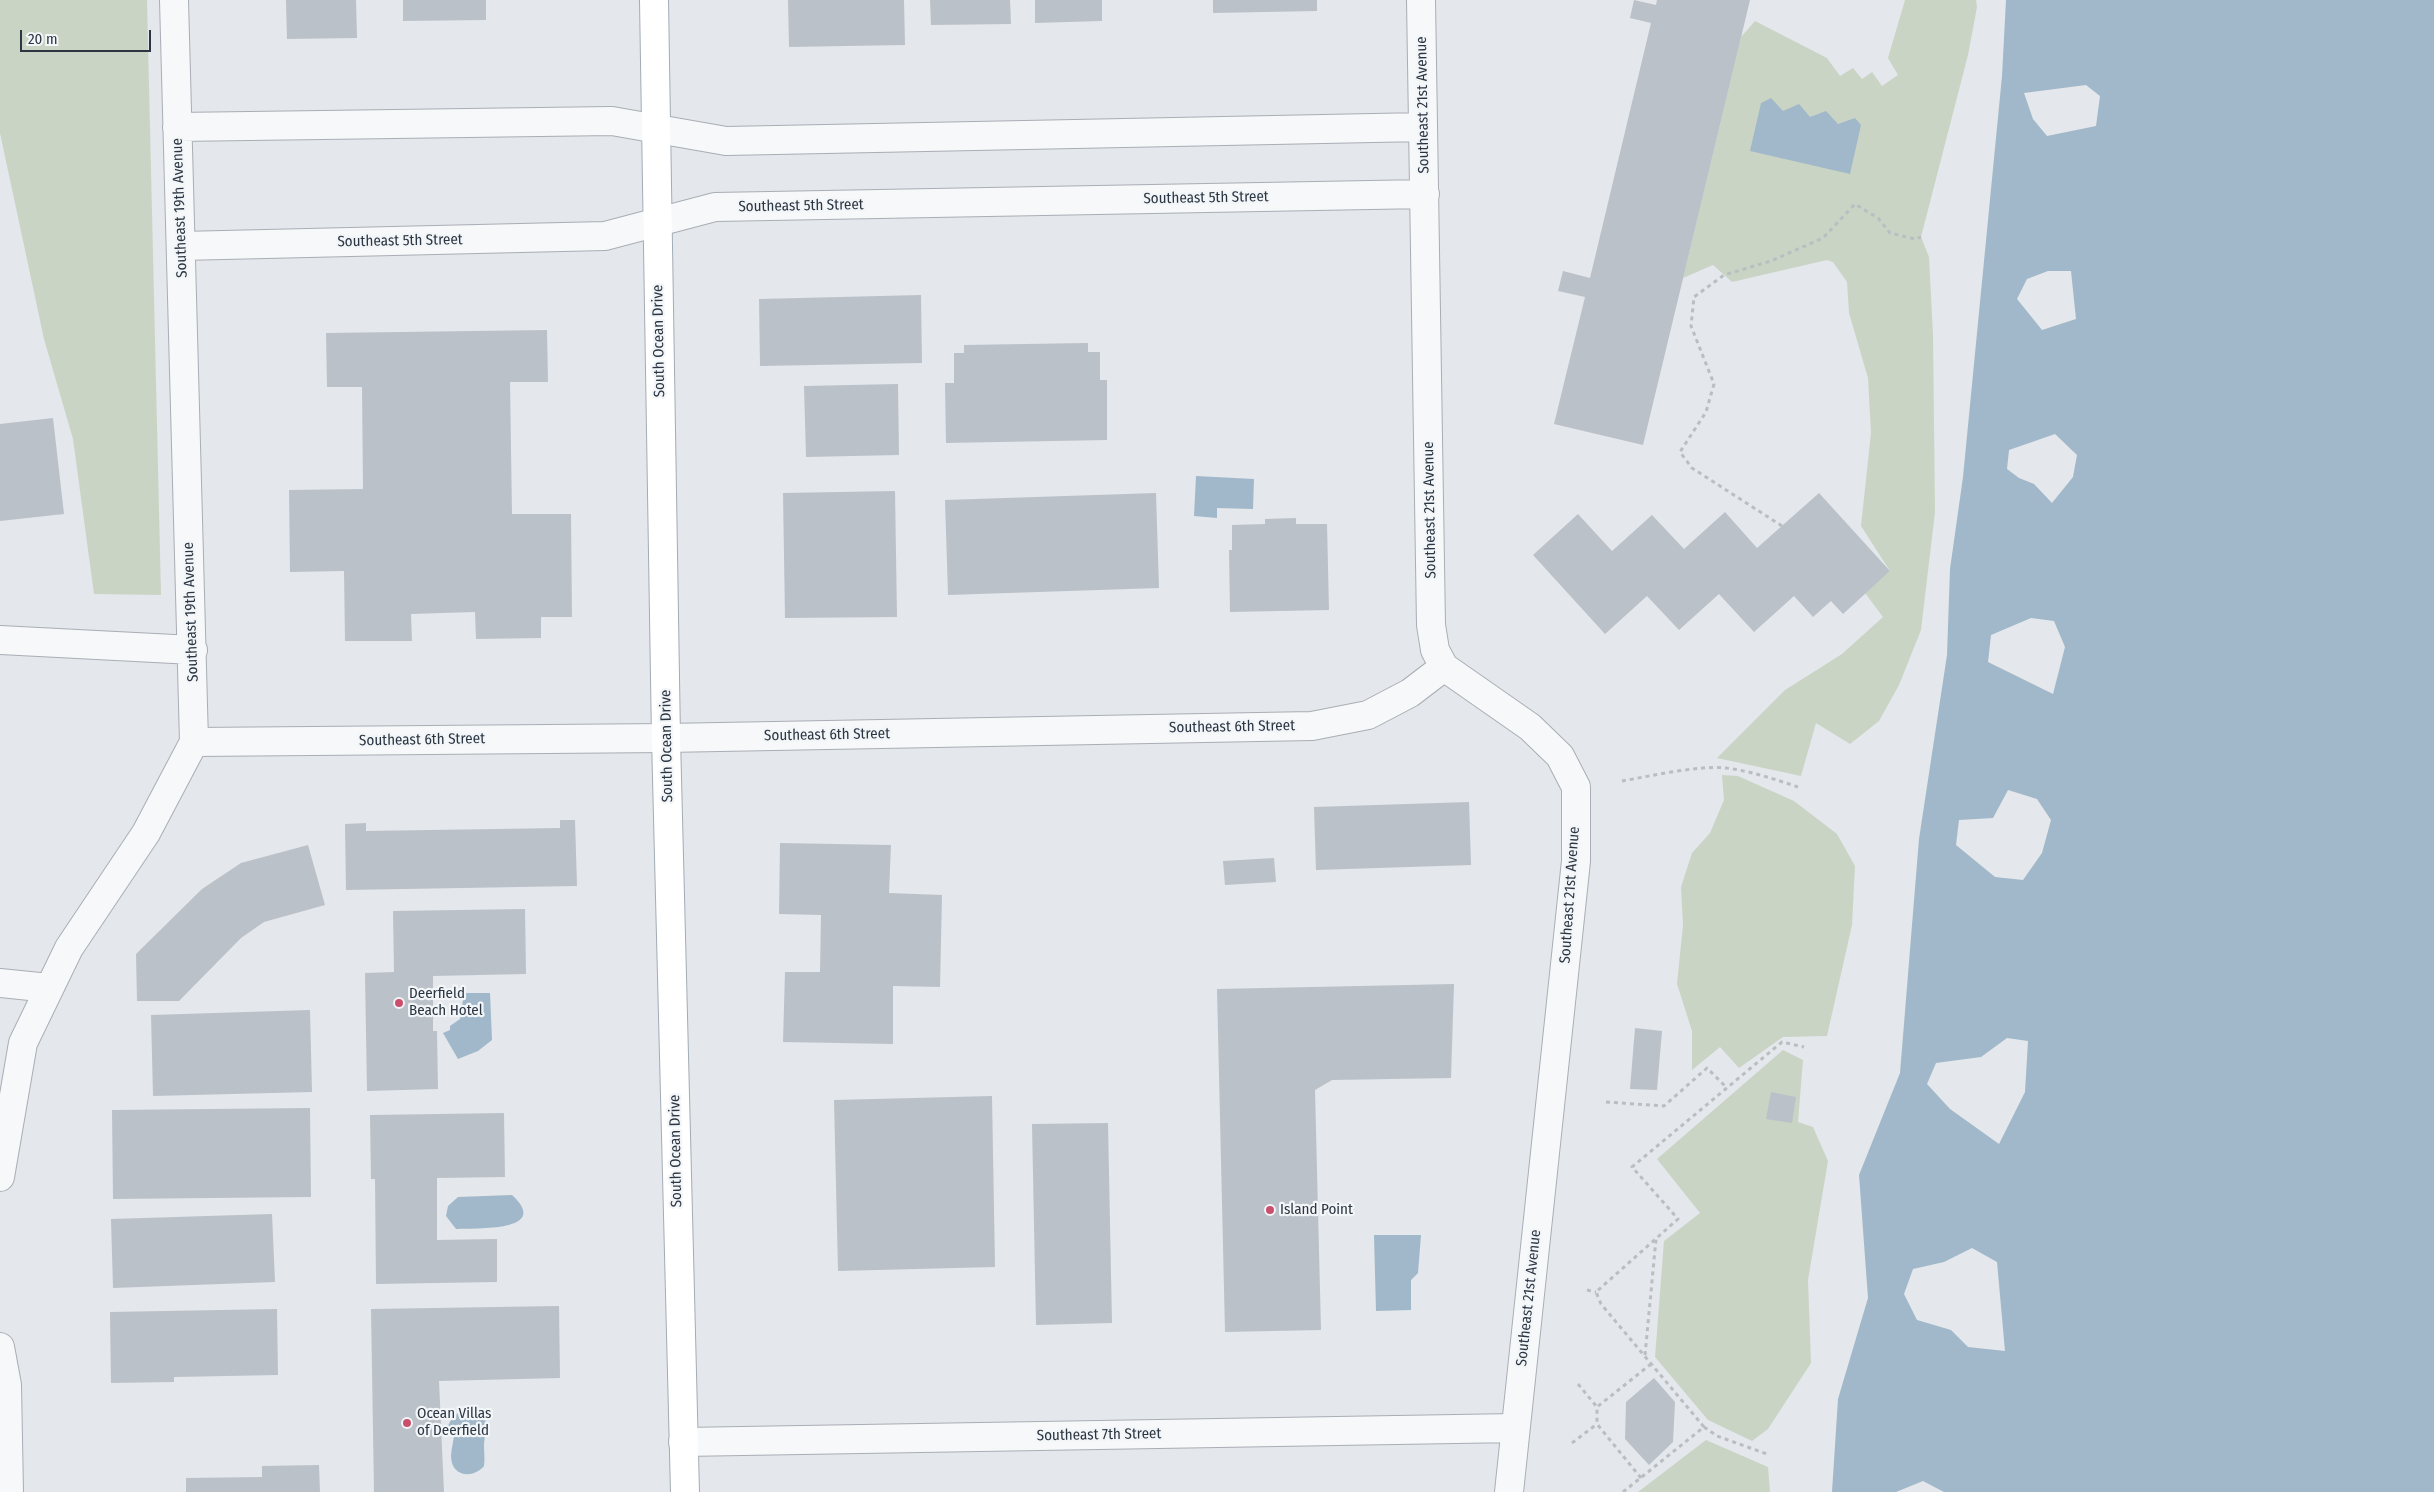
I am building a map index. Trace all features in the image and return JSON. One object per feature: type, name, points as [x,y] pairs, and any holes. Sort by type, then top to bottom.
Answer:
[{"type":"main road","name":"South Ocean Drive","points":[[654,0],[666,738],[684,1492]]},
{"type":"street","name":"Southeast 19th Avenue","points":[[0,1177],[4,1134],[23,1043],[69,948],[146,833],[194,742],[174,0]]},
{"type":"street","name":"Southeast 21st Avenue","points":[[1421,0],[1431,625],[1434,650],[1444,667],[1530,727],[1560,756],[1576,787],[1576,861],[1509,1492]]},
{"type":"street","points":[[178,127],[612,122],[726,141],[1423,127]]},
{"type":"street","name":"Southeast 5th Street","points":[[181,246],[605,236],[715,207],[1425,194]]},
{"type":"street","points":[[0,640],[192,650]]},
{"type":"street","name":"Southeast 6th Street","points":[[194,742],[666,738],[1312,726],[1368,715],[1410,693],[1444,667]]},
{"type":"street","points":[[0,983],[49,988]]},
{"type":"street","points":[[0,1347],[7,1385],[9,1492]]},
{"type":"street","name":"Southeast 7th Street","points":[[683,1442],[1515,1428]]},
{"type":"path","points":[[1782,526],[1692,468],[1680,452],[1706,412],[1714,384],[1691,326],[1694,297],[1724,275],[1771,261],[1823,238],[1855,204],[1878,218],[1890,233],[1915,239],[1921,237]]},
{"type":"path","points":[[1622,782],[1670,772],[1724,768],[1758,774],[1798,787]]},
{"type":"path","points":[[1596,1292],[1678,1219],[1632,1167],[1782,1042],[1804,1046]]},
{"type":"path","points":[[1606,1102],[1664,1106],[1677,1097],[1707,1068],[1727,1088]]},
{"type":"path","points":[[1645,1356],[1656,1239]]},
{"type":"path","points":[[1587,1290],[1596,1292]]},
{"type":"path","points":[[1596,1292],[1601,1304],[1704,1427],[1717,1436],[1767,1454]]},
{"type":"path","points":[[1598,1407],[1651,1364]]},
{"type":"path","points":[[1578,1384],[1598,1407],[1597,1424],[1641,1478]]},
{"type":"path","points":[[1572,1443],[1597,1424]]},
{"type":"path","points":[[1623,1492],[1704,1427]]},
{"type":"green space","points":[[0,0],[147,0],[161,595],[94,594],[73,439],[44,339],[0,133]]},
{"type":"green space","points":[[1905,0],[1976,0],[1977,7],[1968,55],[1921,237],[1929,257],[1933,335],[1935,512],[1921,630],[1899,685],[1879,721],[1850,744],[1816,723],[1801,776],[1717,758],[1785,690],[1842,654],[1883,617],[1865,593],[1890,571],[1861,526],[1871,433],[1868,378],[1849,313],[1847,282],[1833,262],[1827,260],[1732,282],[1713,265],[1683,278],[1741,37],[1755,21],[1827,58],[1840,76],[1853,68],[1862,79],[1872,72],[1882,86],[1898,75],[1888,58]]},
{"type":"green space","points":[[1722,775],[1738,776],[1794,801],[1837,834],[1855,866],[1852,925],[1827,1036],[1783,1037],[1739,1068],[1720,1047],[1692,1070],[1692,1031],[1677,984],[1683,925],[1681,887],[1692,853],[1710,833],[1724,800]]},
{"type":"green space","points":[[1783,1050],[1803,1060],[1798,1122],[1813,1127],[1828,1161],[1808,1280],[1811,1363],[1768,1429],[1752,1441],[1708,1420],[1655,1357],[1664,1241],[1700,1213],[1657,1159]]},
{"type":"green space","points":[[1706,1440],[1768,1467],[1770,1492],[1638,1492]]},
{"type":"water","points":[[2006,0],[2434,0],[2434,1492],[1832,1492],[1838,1399],[1868,1298],[1859,1175],[1900,1073],[1919,839],[1947,655],[1950,569],[1963,477],[2002,76]]},
{"type":"water","points":[[1771,98],[1783,111],[1799,104],[1810,117],[1826,111],[1838,124],[1855,118],[1861,125],[1850,174],[1750,151],[1761,103]]},
{"type":"water","points":[[1196,476],[1254,479],[1253,509],[1217,508],[1217,518],[1194,516]]},
{"type":"water","points":[[464,993],[490,993],[492,1040],[478,1051],[458,1059],[443,1033],[450,1030],[450,1026],[460,1019]]},
{"type":"water","points":[[512,1195],[522,1207],[523,1216],[517,1222],[507,1226],[456,1229],[446,1216],[448,1206],[458,1197]]},
{"type":"water","points":[[1374,1235],[1421,1235],[1418,1273],[1411,1280],[1411,1310],[1376,1311]]},
{"type":"water","points":[[463,1410],[479,1413],[484,1416],[486,1421],[484,1466],[469,1474],[459,1472],[452,1463],[454,1433],[451,1430],[447,1431],[452,1418]]},
{"type":"pier","points":[[2086,85],[2100,96],[2096,126],[2047,136],[2033,119],[2024,93]]},
{"type":"pier","points":[[2048,271],[2071,271],[2076,319],[2042,330],[2017,299],[2027,279]]},
{"type":"pier","points":[[2055,434],[2077,455],[2073,477],[2052,503],[2034,484],[2019,478],[2007,469],[2009,450]]},
{"type":"pier","points":[[2031,618],[2054,621],[2065,647],[2053,694],[1988,662],[1991,635]]},
{"type":"pier","points":[[2008,790],[2037,799],[2051,820],[2042,853],[2023,880],[1995,877],[1956,845],[1959,820],[1993,818]]},
{"type":"pier","points":[[2007,1038],[2028,1041],[2025,1092],[1999,1144],[1950,1109],[1927,1084],[1936,1063],[1981,1057]]},
{"type":"pier","points":[[1972,1248],[1997,1262],[2005,1351],[1968,1347],[1951,1330],[1917,1320],[1904,1294],[1913,1269],[1944,1262]]},
{"type":"pier","points":[[1923,1481],[1944,1492],[1896,1492]]},
{"type":"building","points":[[286,0],[356,0],[357,38],[287,39]]},
{"type":"building","points":[[403,0],[486,0],[486,20],[403,21]]},
{"type":"building","points":[[788,0],[904,0],[905,45],[789,47]]},
{"type":"building","points":[[930,0],[1010,0],[1011,24],[931,25]]},
{"type":"building","points":[[1035,0],[1102,0],[1102,21],[1035,23]]},
{"type":"building","points":[[1213,0],[1317,0],[1317,11],[1213,13]]},
{"type":"building","points":[[1634,0],[1656,5],[1657,0],[1750,0],[1643,445],[1554,424],[1585,297],[1558,291],[1563,271],[1590,278],[1651,23],[1630,18]]},
{"type":"building","points":[[921,295],[922,363],[760,366],[759,299]]},
{"type":"building","points":[[547,330],[548,382],[510,382],[512,514],[571,514],[572,617],[541,617],[541,638],[476,639],[475,612],[411,614],[412,641],[345,641],[344,571],[290,572],[289,490],[363,489],[362,387],[327,387],[326,333]]},
{"type":"building","points":[[1088,343],[1088,352],[1100,352],[1100,380],[1107,380],[1107,440],[946,443],[945,383],[954,383],[954,353],[964,353],[964,345]]},
{"type":"building","points":[[898,384],[899,455],[806,457],[804,386]]},
{"type":"building","points":[[53,418],[64,514],[0,521],[0,424]]},
{"type":"building","points":[[895,491],[897,617],[785,618],[783,493]]},
{"type":"building","points":[[1156,493],[1159,588],[948,595],[945,500]]},
{"type":"building","points":[[1819,493],[1890,571],[1843,614],[1831,601],[1813,617],[1794,596],[1754,632],[1719,594],[1679,630],[1647,596],[1605,634],[1533,555],[1578,514],[1612,551],[1652,515],[1684,549],[1725,512],[1757,548]]},
{"type":"building","points":[[1296,518],[1296,524],[1327,524],[1329,610],[1230,612],[1229,550],[1232,550],[1232,525],[1265,524],[1265,519]]},
{"type":"building","points":[[1469,802],[1471,865],[1316,870],[1314,807]]},
{"type":"building","points":[[560,820],[575,820],[577,886],[346,890],[345,824],[366,823],[366,831],[560,828]]},
{"type":"building","points":[[780,843],[891,845],[889,893],[942,895],[940,987],[893,986],[893,1044],[783,1042],[785,972],[820,972],[821,915],[779,914]]},
{"type":"building","points":[[308,845],[325,905],[264,922],[241,938],[179,1001],[137,1001],[136,954],[202,889],[241,863]]},
{"type":"building","points":[[1274,858],[1276,882],[1225,885],[1223,861]]},
{"type":"building","name":"Deerfield Beach Hotel","points":[[525,909],[526,974],[433,976],[433,1031],[437,1031],[438,1089],[367,1091],[365,973],[394,972],[393,911]]},
{"type":"building","name":"Island Point","points":[[1454,984],[1451,1078],[1332,1080],[1315,1090],[1321,1330],[1225,1332],[1217,989]]},
{"type":"building","points":[[310,1010],[312,1092],[153,1096],[151,1015]]},
{"type":"building","points":[[1635,1028],[1662,1031],[1657,1090],[1630,1089]]},
{"type":"building","points":[[1771,1092],[1796,1097],[1792,1123],[1766,1119]]},
{"type":"building","points":[[992,1096],[995,1267],[838,1271],[834,1100]]},
{"type":"building","points":[[310,1108],[311,1197],[113,1199],[112,1110]]},
{"type":"building","points":[[504,1113],[505,1177],[437,1178],[437,1240],[497,1239],[497,1282],[376,1284],[375,1179],[371,1179],[370,1115]]},
{"type":"building","points":[[1108,1123],[1112,1323],[1036,1325],[1032,1124]]},
{"type":"building","points":[[272,1214],[275,1282],[113,1288],[111,1219]]},
{"type":"building","name":"Ocean Villas of Deerfield","points":[[559,1306],[560,1378],[439,1381],[444,1492],[374,1492],[371,1309]]},
{"type":"building","points":[[277,1309],[278,1375],[174,1377],[174,1382],[111,1383],[110,1312]]},
{"type":"building","points":[[1654,1378],[1675,1402],[1673,1442],[1649,1465],[1625,1439],[1626,1402]]},
{"type":"building","points":[[319,1465],[320,1492],[186,1492],[186,1478],[262,1477],[262,1466]]},
{"type":"place","name":"Deerfield Beach Hotel","points":[[399,1003]]},
{"type":"place","name":"Island Point","points":[[1270,1210]]},
{"type":"place","name":"Ocean Villas of Deerfield","points":[[407,1423]]}]
